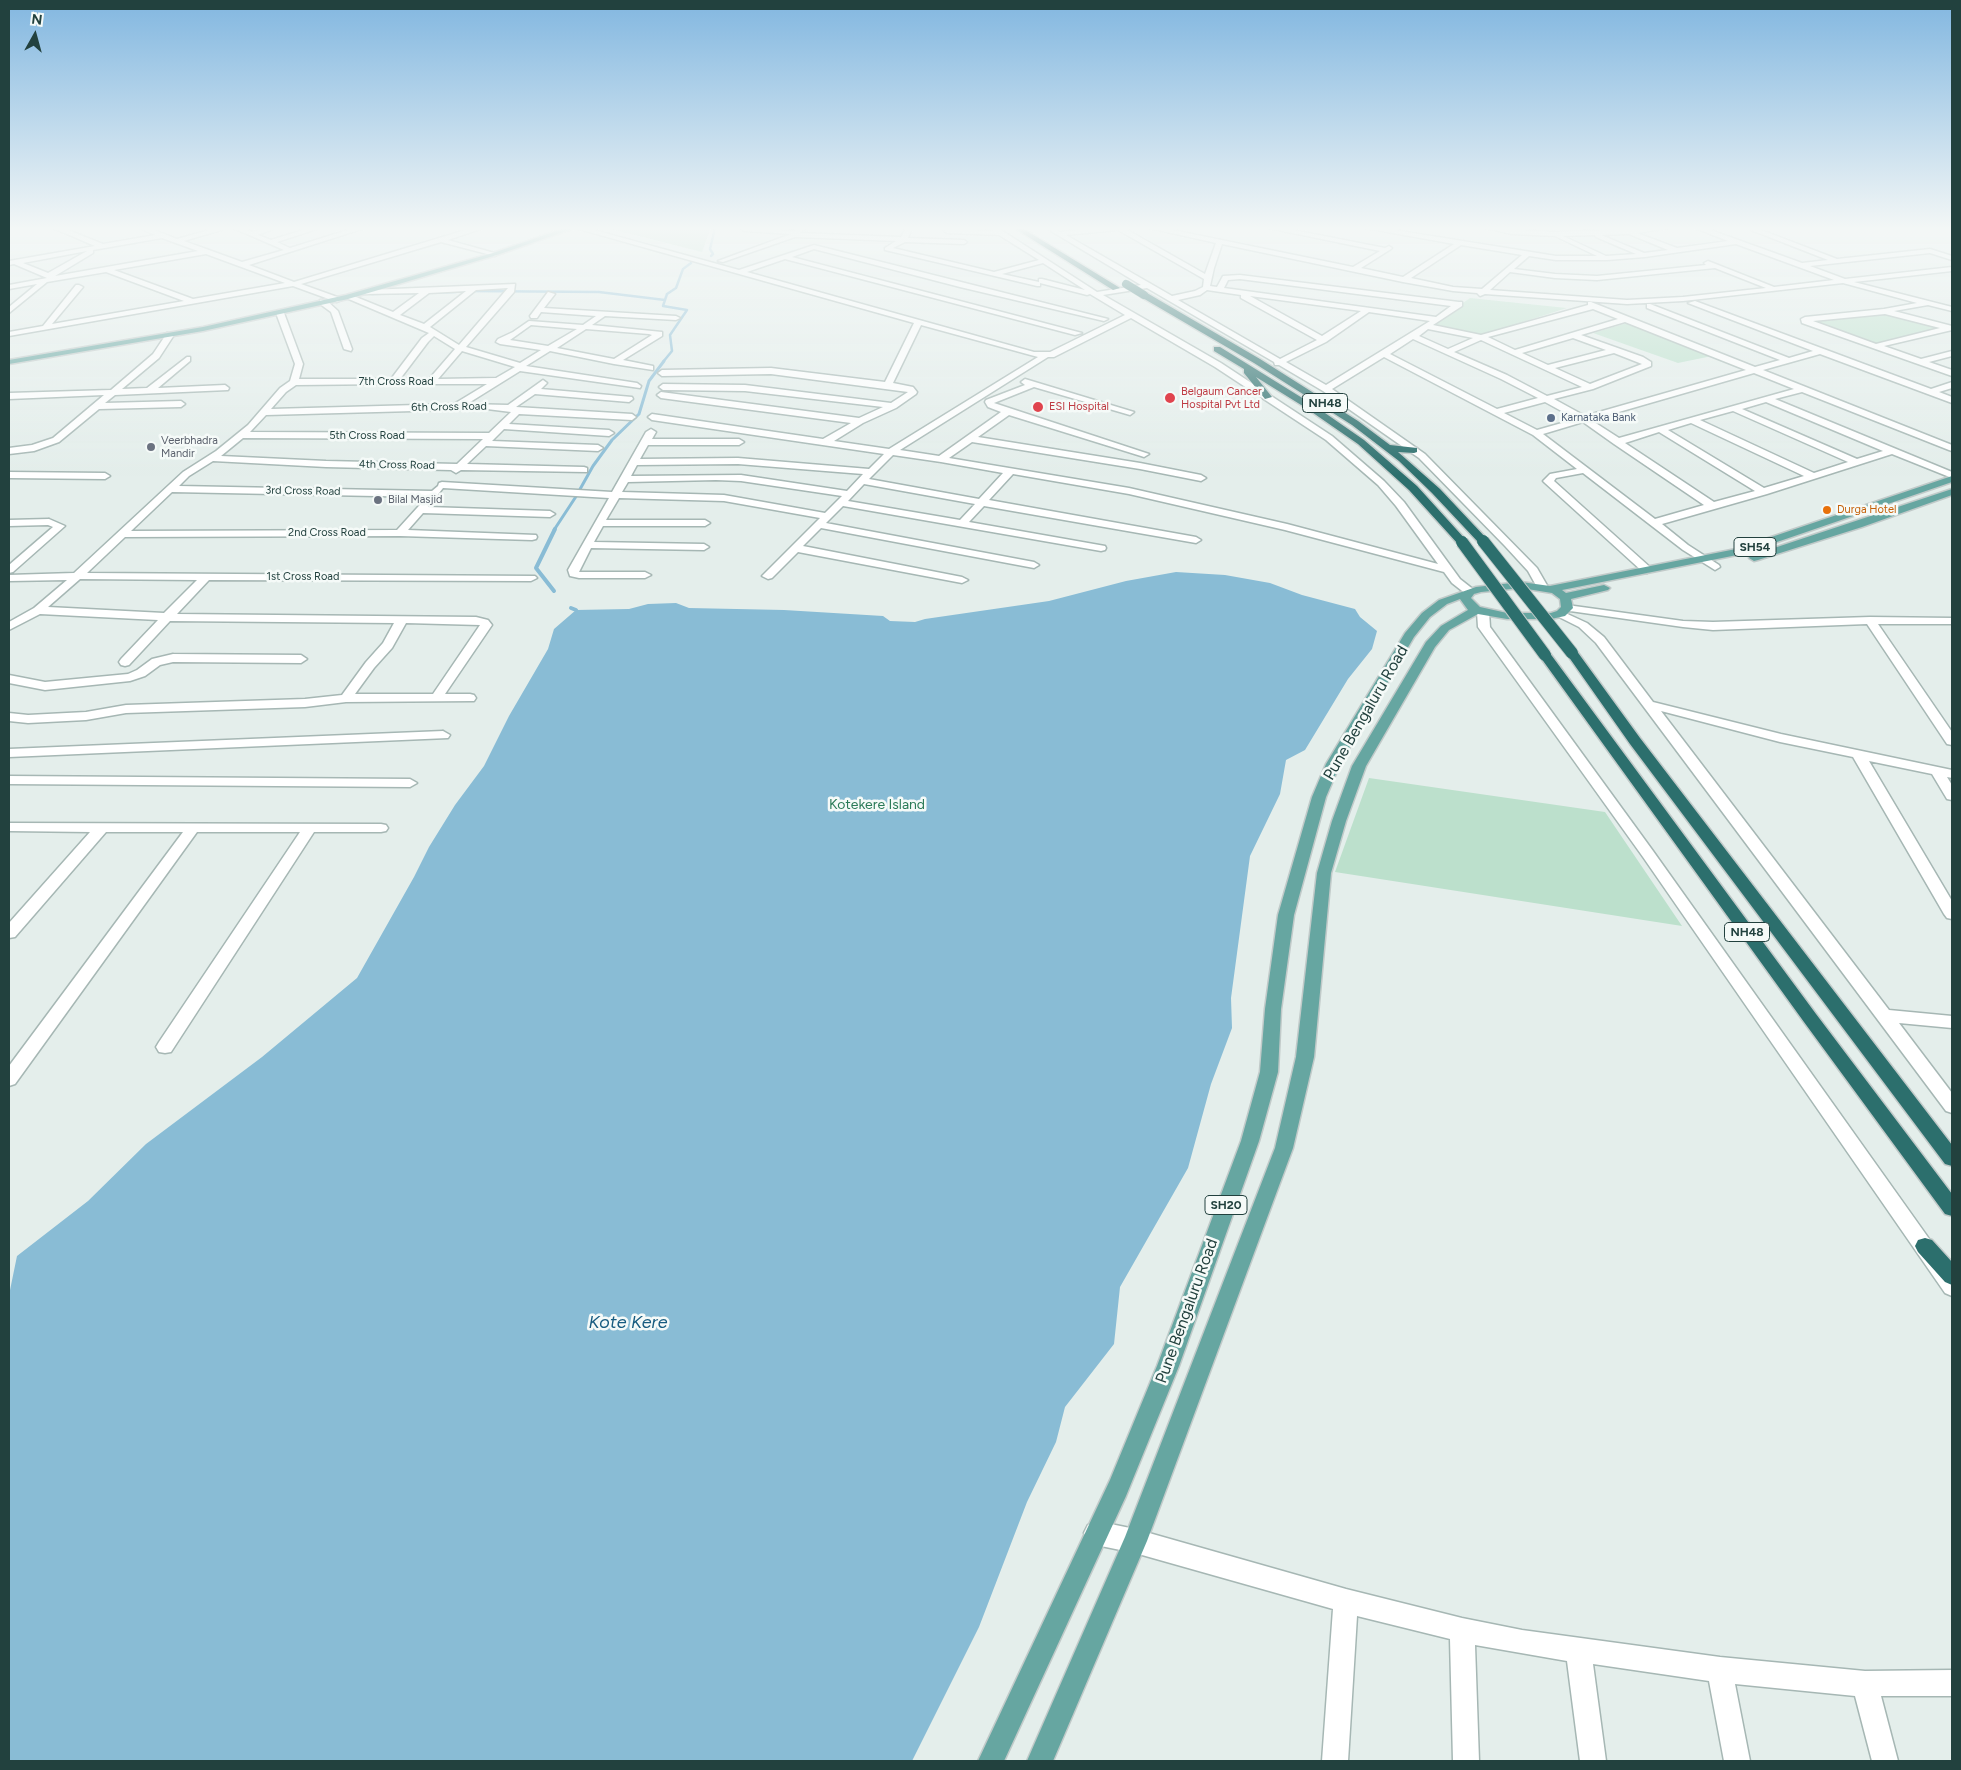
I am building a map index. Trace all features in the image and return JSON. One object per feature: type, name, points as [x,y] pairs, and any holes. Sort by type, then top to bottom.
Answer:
[{"type":"highway","name":"NH48","points":[[1153,311],[1309,406],[1361,442],[1413,488],[1462,542],[1798,1002],[1952,1208]]},
{"type":"highway","name":"NH48","points":[[1170,311],[1321,400],[1389,448],[1436,491],[1483,541],[1572,654],[1641,749],[1952,1159]]},
{"type":"highway","points":[[1240,363],[1268,398]]},
{"type":"highway","points":[[1389,448],[1414,450]]},
{"type":"highway","points":[[1933,1133],[1952,1149]]},
{"type":"highway","points":[[1925,1246],[1952,1276]]},
{"type":"main road","points":[[9,357],[275,311]]},
{"type":"main road","points":[[9,362],[170,335],[289,311]]},
{"type":"main road","name":"SH54","points":[[1546,588],[1738,552],[1925,489],[1952,477]]},
{"type":"main road","points":[[1925,489],[1947,494]]},
{"type":"main road","name":"SH54","points":[[1564,606],[1644,579],[1715,567],[1793,546],[1947,494]]},
{"type":"main road","points":[[1778,539],[1793,546]]},
{"type":"main road","points":[[1502,586],[1546,588],[1564,606],[1540,617],[1521,617],[1474,602],[1502,586]]},
{"type":"main road","name":"Pune Bengaluru Road","points":[[992,1761],[1118,1488],[1168,1366],[1250,1141],[1269,1072],[1274,1009],[1286,915],[1319,797],[1333,764],[1409,636],[1426,616],[1443,602],[1474,602]]},
{"type":"main road","name":"Pune Bengaluru Road","points":[[1040,1761],[1135,1541],[1284,1148],[1306,1057],[1324,873],[1339,821],[1356,774],[1430,645],[1444,628],[1474,602]]},
{"type":"street","points":[[44,328],[59,311]]},
{"type":"street","points":[[9,334],[149,311]]},
{"type":"street","points":[[334,311],[348,349]]},
{"type":"street","points":[[380,311],[425,328],[432,334],[459,348],[476,354],[521,367],[637,386]]},
{"type":"street","points":[[393,316],[400,311]]},
{"type":"street","points":[[425,328],[446,311]]},
{"type":"street","points":[[432,382],[459,348],[473,335],[493,311]]},
{"type":"street","points":[[476,354],[516,334],[529,323],[539,311]]},
{"type":"street","points":[[549,311],[676,318]]},
{"type":"street","points":[[880,311],[1045,356]]},
{"type":"street","points":[[898,311],[1032,348],[1048,347],[1121,311]]},
{"type":"street","points":[[991,311],[1078,333]]},
{"type":"street","points":[[1065,311],[1104,320]]},
{"type":"street","points":[[1123,311],[1218,365],[1329,438],[1380,483],[1400,504],[1474,602],[1484,627],[1627,824],[1711,947],[1875,1175],[1952,1287]]},
{"type":"street","points":[[1190,311],[1326,390],[1414,450],[1429,462],[1509,544],[1533,570],[1546,588]]},
{"type":"street","points":[[1270,311],[1323,340]]},
{"type":"street","points":[[1278,363],[1323,340],[1367,311]]},
{"type":"street","points":[[1372,311],[1435,319]]},
{"type":"street","points":[[1326,390],[1449,311]]},
{"type":"street","points":[[1449,351],[1482,337],[1574,311]]},
{"type":"street","points":[[1606,311],[1952,448]]},
{"type":"street","points":[[1662,311],[1790,361]]},
{"type":"street","points":[[1712,311],[1952,400]]},
{"type":"street","points":[[1951,329],[1884,311],[1805,319],[1808,323],[1952,373]]},
{"type":"street","points":[[9,628],[38,610],[186,474],[241,435],[294,382],[299,364],[280,313]]},
{"type":"street","points":[[456,407],[603,314]]},
{"type":"street","points":[[768,576],[892,451],[1045,356],[1051,355],[1132,315]]},
{"type":"street","points":[[1516,352],[1626,319]]},
{"type":"street","points":[[888,385],[918,321]]},
{"type":"street","points":[[529,323],[658,334],[614,362]]},
{"type":"street","points":[[1425,326],[1482,337],[1590,387]]},
{"type":"street","points":[[1876,346],[1951,329]]},
{"type":"street","points":[[393,382],[424,340],[432,334]]},
{"type":"street","points":[[1497,412],[1590,387],[1648,364],[1573,334]]},
{"type":"street","points":[[9,451],[34,448],[56,440],[156,356],[170,335]]},
{"type":"street","points":[[1412,336],[1449,351],[1546,398],[1584,419],[1712,506]]},
{"type":"street","points":[[502,341],[552,348],[650,368]]},
{"type":"street","points":[[1548,367],[1616,350]]},
{"type":"street","points":[[1536,433],[1821,352]]},
{"type":"street","points":[[1921,362],[1952,353]]},
{"type":"street","points":[[1384,354],[1536,433],[1685,547],[1715,567]]},
{"type":"street","points":[[149,391],[187,359]]},
{"type":"street","points":[[662,373],[771,371],[888,385],[910,389],[913,392],[893,406],[860,421],[825,442]]},
{"type":"street","points":[[1009,378],[1130,412]]},
{"type":"street","name":"7th Cross Road","points":[[294,382],[498,382]]},
{"type":"street","points":[[400,533],[438,489],[502,426],[514,409],[543,383]]},
{"type":"street","points":[[1034,384],[989,402],[991,405],[1008,412],[1144,454]]},
{"type":"street","points":[[1930,392],[1952,385]]},
{"type":"street","points":[[9,396],[225,388]]},
{"type":"street","points":[[663,388],[752,389],[893,406]]},
{"type":"street","points":[[1617,442],[1802,389]]},
{"type":"street","points":[[533,391],[630,399]]},
{"type":"street","points":[[657,395],[860,421]]},
{"type":"street","points":[[1766,399],[1952,477]]},
{"type":"street","points":[[96,406],[181,404]]},
{"type":"street","name":"6th Cross Road","points":[[266,412],[456,407],[632,417]]},
{"type":"street","points":[[1733,408],[1856,462]]},
{"type":"street","points":[[941,459],[1008,412]]},
{"type":"street","points":[[652,418],[892,451],[1186,502],[1448,570]]},
{"type":"street","points":[[1692,420],[1813,476]]},
{"type":"street","points":[[502,426],[609,433]]},
{"type":"street","points":[[1660,429],[1763,492]]},
{"type":"street","points":[[646,575],[579,575],[574,574],[574,570],[651,432]]},
{"type":"street","name":"5th Cross Road","points":[[241,435],[492,436]]},
{"type":"street","points":[[971,439],[1140,466],[1200,478]]},
{"type":"street","points":[[646,442],[740,442]]},
{"type":"street","points":[[484,443],[598,448]]},
{"type":"street","points":[[1653,523],[1763,492],[1892,451]]},
{"type":"street","name":"4th Cross Road","points":[[210,458],[326,464],[584,470]]},
{"type":"street","points":[[635,462],[720,460],[870,472]]},
{"type":"street","points":[[760,492],[786,464]]},
{"type":"street","points":[[1585,470],[1553,476],[1548,481],[1647,570]]},
{"type":"street","points":[[962,524],[1010,471]]},
{"type":"street","points":[[9,475],[105,476]]},
{"type":"street","points":[[625,479],[742,478],[760,492],[827,516]]},
{"type":"street","points":[[862,481],[1196,540]]},
{"type":"street","name":"3rd Cross Road","points":[[170,489],[438,489],[724,498],[760,492]]},
{"type":"street","points":[[760,492],[849,494]]},
{"type":"street","points":[[840,503],[1101,548]]},
{"type":"street","points":[[420,510],[550,514]]},
{"type":"street","points":[[9,522],[50,522],[60,526],[9,570]]},
{"type":"street","points":[[600,523],[705,523]]},
{"type":"street","points":[[819,525],[1034,565]]},
{"type":"street","name":"2nd Cross Road","points":[[121,534],[400,533],[532,537]]},
{"type":"street","points":[[587,545],[704,547]]},
{"type":"street","points":[[796,548],[962,580]]},
{"type":"street","name":"1st Cross Road","points":[[9,578],[75,576],[531,578]]},
{"type":"street","points":[[125,662],[206,577]]},
{"type":"street","points":[[1564,606],[1705,626],[1870,620],[1952,621]]},
{"type":"street","points":[[1564,606],[1592,632],[1886,1016],[1952,1106]]},
{"type":"street","points":[[38,610],[167,617],[476,620],[484,622],[486,626],[437,697]]},
{"type":"street","points":[[346,698],[388,644],[402,620]]},
{"type":"street","points":[[1870,620],[1952,741]]},
{"type":"street","points":[[9,678],[45,686],[130,677],[141,673],[156,662],[164,659],[301,659]]},
{"type":"street","points":[[9,717],[28,719],[86,716],[126,709],[305,704],[346,698],[470,698]]},
{"type":"street","points":[[1647,704],[1780,738],[1952,774]]},
{"type":"street","points":[[9,753],[443,735]]},
{"type":"street","points":[[1858,754],[1952,914]]},
{"type":"street","points":[[1937,771],[1952,796]]},
{"type":"street","points":[[9,780],[410,783]]},
{"type":"street","points":[[9,827],[381,828]]},
{"type":"street","points":[[9,933],[101,828]]},
{"type":"street","points":[[9,1079],[193,828]]},
{"type":"street","points":[[165,1047],[309,829]]},
{"type":"street","points":[[1886,1016],[1952,1022]]},
{"type":"street","points":[[1096,1533],[1135,1541],[1346,1601],[1462,1630],[1522,1642],[1720,1670],[1865,1684],[1952,1682]]},
{"type":"street","points":[[1335,1761],[1346,1601]]},
{"type":"street","points":[[1462,1630],[1466,1761]]},
{"type":"street","points":[[1578,1649],[1593,1761]]},
{"type":"street","points":[[1720,1670],[1737,1761]]},
{"type":"street","points":[[1865,1684],[1885,1761]]},
{"type":"green space","points":[[1452,311],[1559,311],[1479,336],[1468,337],[1426,329]]},
{"type":"green space","points":[[1885,313],[1940,328],[1877,345],[1810,322]]},
{"type":"green space","points":[[1627,323],[1712,356],[1678,363],[1593,333]]},
{"type":"green space","points":[[1369,778],[1605,812],[1682,926],[1335,872]]},
{"type":"water","name":"Kote Kere","points":[[1176,572],[1225,575],[1270,583],[1302,595],[1355,609],[1360,617],[1377,631],[1372,649],[1348,679],[1305,750],[1286,760],[1280,794],[1250,856],[1231,998],[1232,1028],[1211,1084],[1188,1168],[1120,1287],[1114,1344],[1065,1407],[1056,1442],[1027,1502],[979,1627],[912,1761],[9,1761],[9,1295],[17,1256],[88,1201],[146,1144],[262,1057],[357,978],[429,847],[455,805],[484,766],[509,716],[548,649],[554,629],[576,610],[629,609],[648,604],[676,603],[689,608],[784,610],[883,616],[890,621],[915,622],[1049,601],[1126,581]]},
{"type":"waterway","points":[[663,362],[672,351],[670,335],[687,311]]},
{"type":"waterway","points":[[579,491],[593,466],[612,440],[639,414],[649,381],[664,361]]},
{"type":"waterway","points":[[554,530],[577,495]]},
{"type":"waterway","points":[[554,591],[536,568],[555,529]]},
{"type":"waterway","points":[[571,608],[576,610]]},
{"type":"place","name":"Belgaum Cancer Hospital Pvt Ltd","points":[[1170,398]]},
{"type":"place","name":"ESI Hospital","points":[[1038,407]]},
{"type":"place","name":"Karnataka Bank","points":[[1551,418]]},
{"type":"place","name":"Veerbhadra Mandir","points":[[151,447]]},
{"type":"place","name":"Bilal Masjid","points":[[378,500]]},
{"type":"place","name":"Durga Hotel","points":[[1827,510]]},
{"type":"park label","name":"Kotekere Island","points":[[877,805]]}]
